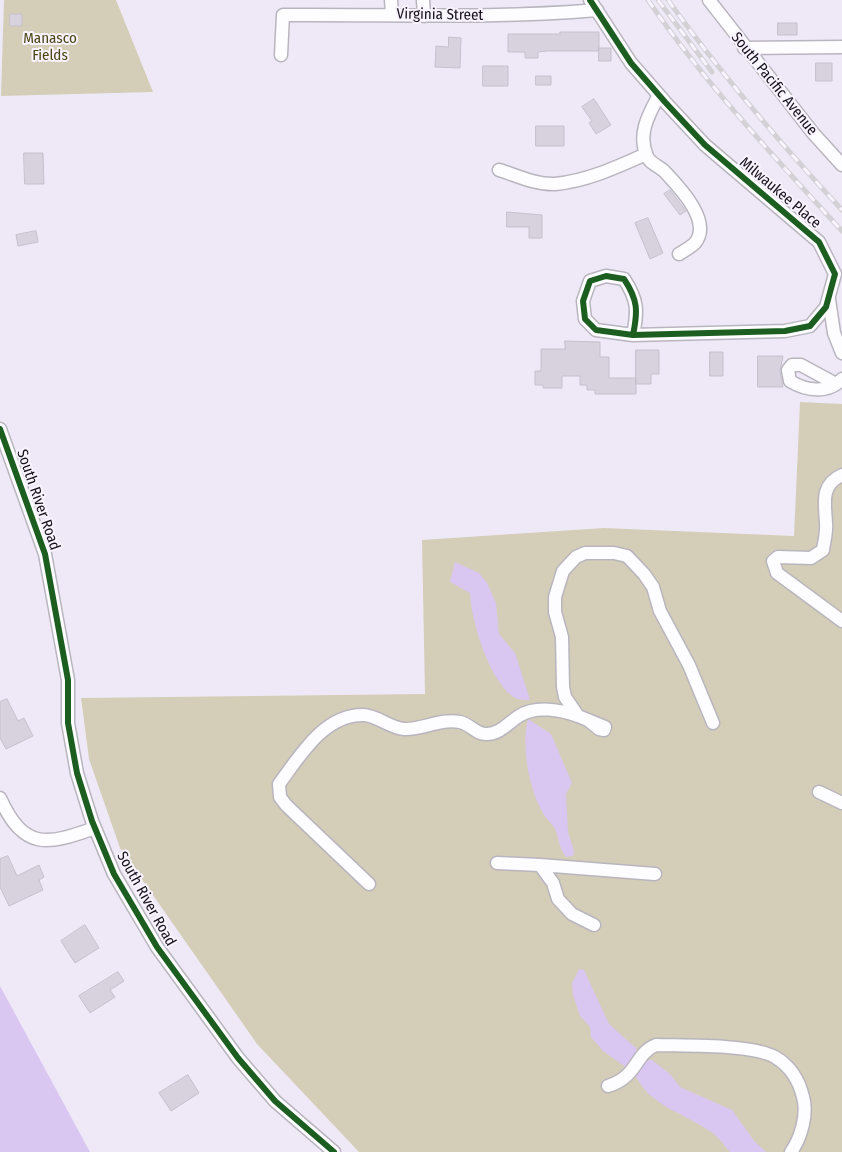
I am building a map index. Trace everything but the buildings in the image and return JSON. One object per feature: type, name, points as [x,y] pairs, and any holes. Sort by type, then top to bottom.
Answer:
[{"type":"street","points":[[391,0],[392,14]]},
{"type":"street","points":[[423,0],[424,16]]},
{"type":"street","name":"South Pacific Avenue","points":[[709,0],[744,48],[812,133],[842,165]]},
{"type":"street","name":"Virginia Street","points":[[281,54],[283,15],[542,15],[594,5]]},
{"type":"street","name":"Milwaukee Place","points":[[594,5],[631,63],[659,95],[705,145],[819,242],[834,274],[826,307],[810,326],[793,329],[633,335]]},
{"type":"street","points":[[744,48],[842,47]]},
{"type":"street","points":[[659,95],[645,121],[643,143],[647,158],[662,170],[687,197],[696,212],[700,226],[696,242],[679,254]]},
{"type":"street","points":[[499,170],[534,181],[554,184],[607,172],[646,154]]},
{"type":"street","points":[[606,276],[624,279],[634,293],[637,314],[633,335],[596,330],[585,319],[583,301],[590,281],[606,276]]},
{"type":"street","points":[[829,296],[834,333],[842,353]]},
{"type":"street","name":"South River Road","points":[[0,429],[45,554],[68,680],[68,723],[77,773],[95,828],[114,874],[157,947],[238,1058],[275,1101],[334,1152]]},
{"type":"street","points":[[842,475],[828,487],[823,498],[826,523],[823,550],[811,558],[778,557],[773,561],[778,573],[842,621]]},
{"type":"street","points":[[369,884],[280,797],[279,784],[309,743],[342,718],[366,715],[403,729],[446,721],[461,722],[484,735],[496,734],[526,712],[553,710],[583,718],[566,697],[563,687],[562,636],[555,612],[555,597],[563,571],[576,557],[585,553],[614,553],[626,556],[636,564],[653,587],[660,611],[689,665],[713,723]]},
{"type":"street","points":[[819,792],[842,803]]},
{"type":"street","points":[[0,798],[13,824],[24,834],[39,840],[60,839],[95,828]]},
{"type":"street","points":[[497,863],[655,874]]},
{"type":"street","points":[[540,865],[553,883],[558,899],[572,914],[594,924]]},
{"type":"street","points":[[608,1086],[629,1076],[646,1049],[656,1045],[731,1048],[760,1052],[774,1057],[794,1075],[804,1101],[799,1136],[791,1152]]},
{"type":"green space","name":"Manasco Fields","points":[[4,0],[116,0],[153,92],[1,96]]},
{"type":"green space","points":[[800,402],[842,404],[842,1152],[359,1152],[257,1044],[120,848],[89,759],[81,698],[425,694],[422,540],[604,528],[794,536]]},
{"type":"shaded area","points":[[455,562],[479,573],[487,583],[496,603],[499,634],[515,653],[530,700],[520,700],[514,697],[496,677],[478,633],[470,593],[450,582]]},
{"type":"shaded area","points":[[528,719],[551,734],[572,783],[566,794],[568,832],[574,851],[573,856],[566,857],[560,847],[555,829],[543,813],[530,780],[525,742]]},
{"type":"shaded area","points":[[579,969],[584,970],[609,1024],[636,1048],[637,1052],[627,1068],[603,1051],[591,1037],[590,1027],[580,1016],[573,995],[572,983]]},
{"type":"shaded area","points":[[0,986],[90,1152],[0,1152]]},
{"type":"shaded area","points":[[646,1060],[652,1060],[670,1074],[680,1087],[732,1110],[755,1142],[766,1152],[730,1152],[711,1132],[658,1101],[641,1086],[635,1075]]},
{"type":"railway","points":[[648,0],[717,90],[842,231]]},
{"type":"railway","points":[[658,0],[712,72]]},
{"type":"railway","points":[[668,0],[752,108],[842,210]]},
{"type":"cycle path","points":[[590,0],[631,63],[665,102],[705,145],[819,242],[835,274],[826,307],[810,326],[785,331],[633,335],[596,330],[585,319],[583,301],[590,281],[606,276],[624,279],[632,293],[636,306],[633,335]]},
{"type":"cycle path","points":[[0,429],[45,554],[68,680],[68,723],[77,773],[92,821],[114,874],[157,947],[238,1058],[275,1101],[334,1152]]}]
